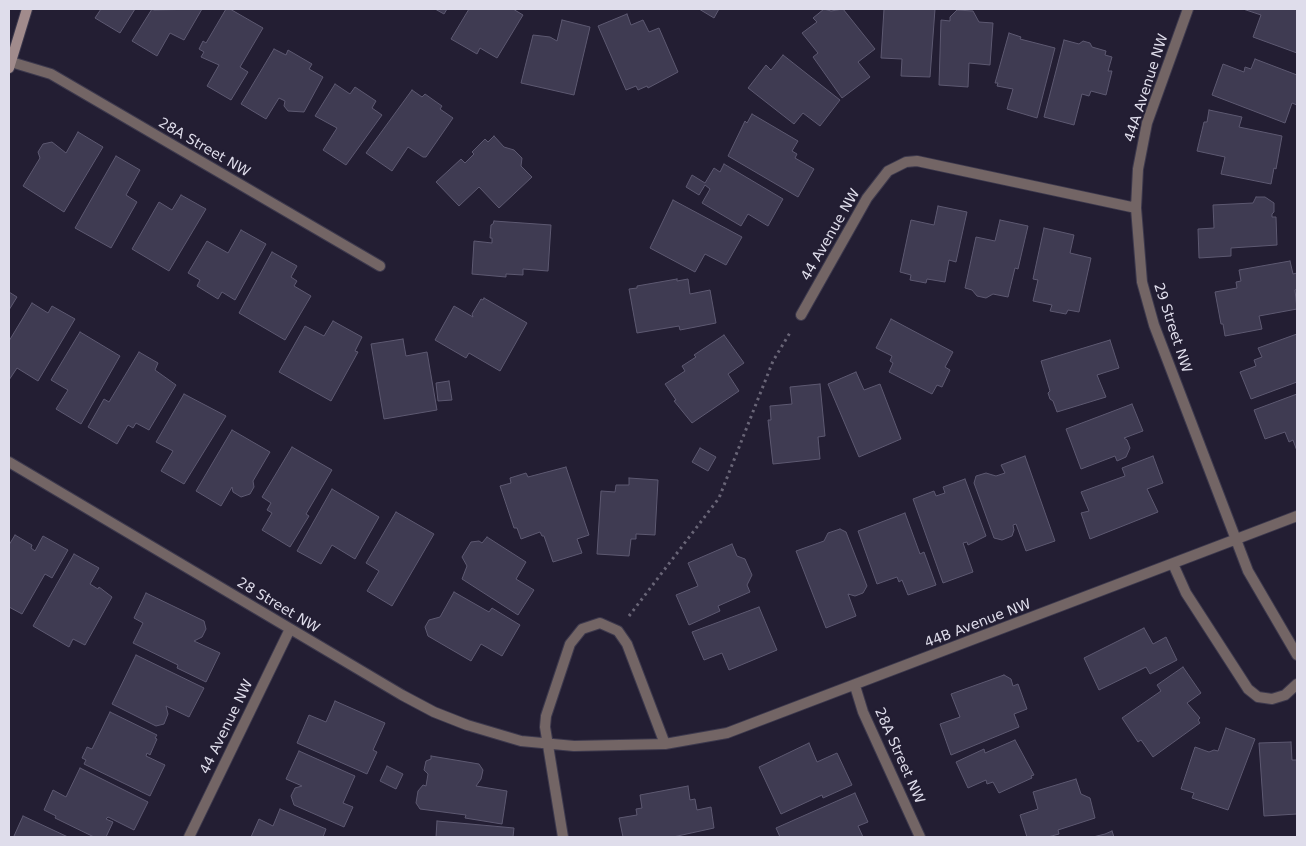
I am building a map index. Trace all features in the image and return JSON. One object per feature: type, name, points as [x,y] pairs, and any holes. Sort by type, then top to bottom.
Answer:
[{"type":"street","points":[[10,65],[27,9]]},
{"type":"street","name":"44A Avenue NW","points":[[1136,208],[1138,169],[1147,123],[1188,9]]},
{"type":"street","name":"28A Street NW","points":[[10,65],[51,74],[380,266]]},
{"type":"street","name":"44 Avenue NW","points":[[800,315],[867,198],[888,171],[898,164],[918,161],[1136,208]]},
{"type":"street","name":"29 Street NW","points":[[1136,208],[1142,282],[1147,304],[1234,539],[1248,571],[1297,655]]},
{"type":"street","name":"28 Street NW","points":[[9,462],[402,695],[434,712],[498,734],[547,744],[574,746],[665,744]]},
{"type":"street","name":"44B Avenue NW","points":[[665,744],[727,733],[855,686],[1297,516]]},
{"type":"street","points":[[1172,564],[1186,593],[1248,689],[1258,697],[1272,698],[1285,695],[1297,684]]},
{"type":"street","points":[[563,837],[547,744],[546,716],[570,644],[575,635],[592,624],[600,624],[618,630],[627,644],[665,744]]},
{"type":"street","name":"44 Avenue NW","points":[[188,837],[290,629]]},
{"type":"street","name":"28A Street NW","points":[[855,686],[864,712],[920,837]]},
{"type":"path","points":[[618,630],[719,498],[773,361],[800,315]]},
{"type":"building","points":[[101,9],[135,9],[120,33],[95,18]]},
{"type":"building","points":[[152,9],[202,9],[184,40],[170,33],[157,56],[132,41]]},
{"type":"building","points":[[226,9],[230,9],[263,28],[240,67],[248,72],[231,100],[207,86],[219,65],[201,57],[204,52],[199,49],[203,41],[206,43]]},
{"type":"building","points":[[435,9],[447,9],[444,14]]},
{"type":"building","points":[[469,9],[513,9],[523,15],[497,58],[480,48],[477,54],[451,39]]},
{"type":"building","points":[[699,9],[719,9],[714,18]]},
{"type":"building","points":[[824,9],[831,11],[843,9],[875,49],[858,62],[870,77],[842,98],[813,57],[818,53],[802,33],[817,22],[813,18]]},
{"type":"building","points":[[884,9],[935,9],[930,77],[901,76],[902,59],[881,58]]},
{"type":"building","points":[[1243,9],[1297,9],[1297,53],[1253,37],[1261,15]]},
{"type":"building","points":[[957,10],[973,11],[979,22],[993,23],[990,65],[969,63],[968,87],[939,85],[941,20],[950,21],[950,17]]},
{"type":"building","points":[[627,14],[631,25],[643,20],[649,32],[659,28],[678,72],[648,88],[647,86],[638,90],[636,86],[626,90],[598,26]]},
{"type":"building","points":[[562,20],[590,27],[574,95],[521,83],[533,35],[550,37],[557,41]]},
{"type":"building","points":[[1009,33],[1021,37],[1020,39],[1055,48],[1037,118],[1007,109],[1013,89],[997,86],[998,83],[995,83]]},
{"type":"building","points":[[1064,40],[1079,44],[1083,41],[1090,43],[1092,47],[1106,51],[1105,55],[1112,57],[1108,71],[1112,71],[1106,95],[1091,91],[1089,96],[1082,94],[1074,125],[1044,117]]},
{"type":"building","points":[[274,49],[286,55],[288,50],[312,64],[309,69],[323,77],[304,112],[288,111],[284,106],[285,101],[279,98],[266,119],[241,104]]},
{"type":"building","points":[[783,55],[840,100],[820,126],[803,113],[794,124],[748,88],[766,65],[771,70]]},
{"type":"building","points":[[1255,59],[1297,75],[1297,105],[1292,103],[1285,123],[1212,95],[1223,64],[1244,72],[1245,67],[1251,69]]},
{"type":"building","points":[[335,84],[350,94],[355,87],[376,101],[372,108],[382,115],[346,165],[323,150],[337,128],[315,116]]},
{"type":"building","points":[[412,90],[422,97],[425,94],[442,106],[440,109],[453,118],[426,157],[408,147],[392,171],[366,153]]},
{"type":"building","points":[[1209,110],[1242,117],[1239,127],[1282,136],[1276,169],[1274,168],[1271,184],[1221,174],[1225,157],[1197,151]]},
{"type":"building","points":[[752,114],[798,141],[792,151],[797,154],[795,158],[814,169],[798,197],[728,156],[745,121],[747,123]]},
{"type":"building","points":[[78,132],[103,147],[64,212],[23,186],[40,158],[38,152],[43,144],[52,142],[66,153]]},
{"type":"building","points":[[494,136],[504,147],[514,150],[522,158],[521,166],[532,177],[499,208],[479,187],[459,206],[436,182],[461,159],[465,163],[474,154],[472,152],[485,139],[488,142]]},
{"type":"building","points":[[116,156],[140,170],[126,195],[137,202],[111,248],[75,228]]},
{"type":"building","points":[[724,164],[783,199],[768,226],[748,214],[741,226],[702,203],[710,189],[705,185],[699,195],[686,187],[692,175],[705,183],[714,168],[720,172]]},
{"type":"building","points":[[181,195],[206,209],[169,271],[132,249],[159,202],[172,210]]},
{"type":"building","points":[[1256,197],[1265,197],[1274,203],[1272,217],[1276,217],[1277,245],[1231,248],[1231,256],[1199,258],[1198,229],[1214,228],[1213,205],[1253,203]]},
{"type":"building","points":[[673,200],[742,237],[726,265],[705,254],[695,272],[650,248]]},
{"type":"building","points":[[938,206],[967,212],[956,262],[949,260],[945,282],[927,279],[926,283],[910,280],[911,275],[900,272],[911,220],[934,225]]},
{"type":"building","points":[[1000,220],[1028,226],[1018,269],[1015,268],[1008,297],[993,294],[986,298],[977,296],[972,290],[965,288],[976,237],[995,241]]},
{"type":"building","points":[[494,221],[551,225],[548,271],[523,269],[523,275],[506,274],[506,277],[472,274],[474,241],[492,243],[492,238],[490,238],[491,225]]},
{"type":"building","points":[[1044,228],[1074,235],[1070,253],[1091,258],[1079,312],[1068,310],[1066,314],[1050,311],[1052,305],[1033,301],[1038,280],[1033,279]]},
{"type":"building","points":[[241,230],[266,244],[235,300],[222,292],[218,299],[197,286],[200,280],[188,273],[207,241],[228,253]]},
{"type":"building","points":[[272,252],[297,266],[291,277],[297,281],[294,286],[311,296],[285,340],[239,313]]},
{"type":"building","points":[[1290,261],[1293,274],[1297,273],[1297,289],[1295,290],[1297,309],[1259,316],[1262,329],[1225,336],[1215,292],[1237,288],[1236,282],[1241,281],[1239,270]]},
{"type":"building","points":[[677,279],[677,281],[688,279],[690,294],[710,290],[716,323],[680,330],[679,326],[637,333],[629,289]]},
{"type":"building","points":[[9,292],[17,297],[9,310]]},
{"type":"building","points":[[484,298],[527,323],[500,371],[469,353],[466,358],[435,340],[454,306],[473,317],[472,314],[481,299],[483,300]]},
{"type":"building","points":[[32,303],[48,313],[52,306],[75,319],[38,381],[17,368],[9,380],[9,341]]},
{"type":"building","points":[[891,319],[953,352],[945,367],[950,370],[942,387],[937,385],[932,394],[889,372],[893,363],[890,361],[892,356],[876,348]]},
{"type":"building","points":[[333,321],[362,337],[355,351],[358,352],[331,401],[279,372],[305,326],[324,336]]},
{"type":"building","points":[[80,332],[120,356],[81,424],[56,409],[68,390],[51,380]]},
{"type":"building","points":[[1297,334],[1297,382],[1251,399],[1240,372],[1256,366],[1254,360],[1262,357],[1258,348]]},
{"type":"building","points":[[724,335],[744,363],[728,374],[739,391],[692,423],[674,401],[676,400],[665,384],[685,371],[682,366],[696,357],[694,355]]},
{"type":"building","points":[[403,339],[406,356],[427,352],[437,410],[384,419],[371,344]]},
{"type":"building","points":[[1110,340],[1119,368],[1097,375],[1106,397],[1057,412],[1048,393],[1050,391],[1041,361]]},
{"type":"building","points":[[139,352],[158,363],[155,370],[176,385],[149,430],[136,423],[133,428],[128,425],[117,444],[88,427],[104,399],[109,402]]},
{"type":"building","points":[[856,372],[864,390],[880,384],[901,439],[859,457],[828,384]]},
{"type":"building","points":[[449,381],[452,400],[438,401],[436,383]]},
{"type":"building","points":[[820,384],[825,436],[818,437],[820,459],[773,464],[768,420],[771,420],[770,406],[792,404],[790,387]]},
{"type":"building","points":[[184,394],[226,416],[184,484],[161,471],[173,451],[156,442]]},
{"type":"building","points":[[1297,394],[1297,451],[1293,440],[1289,442],[1285,432],[1265,439],[1254,410]]},
{"type":"building","points":[[1132,404],[1143,431],[1124,438],[1127,440],[1130,448],[1126,457],[1117,461],[1115,456],[1081,469],[1066,429]]},
{"type":"building","points":[[232,430],[270,452],[253,481],[254,487],[250,494],[241,497],[233,492],[232,487],[221,506],[196,491]]},
{"type":"building","points":[[292,447],[332,470],[306,514],[309,516],[290,547],[262,530],[272,513],[267,510],[271,503],[262,497]]},
{"type":"building","points":[[700,448],[716,457],[708,471],[692,462]]},
{"type":"building","points":[[1025,456],[1055,541],[1026,551],[1016,524],[1013,525],[1012,536],[1002,540],[994,538],[974,483],[976,476],[986,473],[996,476],[1005,473],[1001,465]]},
{"type":"building","points":[[1153,456],[1163,483],[1147,489],[1158,512],[1090,539],[1081,513],[1089,511],[1081,492],[1125,476],[1122,468]]},
{"type":"building","points":[[566,467],[589,535],[577,539],[582,553],[553,562],[544,536],[540,532],[521,539],[517,528],[514,528],[500,486],[511,483],[510,478],[526,473],[528,477]]},
{"type":"building","points":[[629,478],[658,480],[655,535],[636,534],[636,539],[631,539],[629,556],[597,554],[601,491],[615,492],[616,485],[629,485]]},
{"type":"building","points":[[965,479],[986,536],[968,545],[967,542],[963,543],[973,572],[943,583],[913,499],[934,491],[936,496],[945,493],[943,487]]},
{"type":"building","points":[[332,489],[379,517],[355,559],[332,545],[321,564],[297,551]]},
{"type":"building","points":[[396,512],[434,534],[392,606],[367,591],[379,571],[366,563]]},
{"type":"building","points":[[905,513],[920,554],[924,552],[936,585],[908,595],[902,580],[899,582],[897,577],[877,584],[858,531]]},
{"type":"building","points":[[840,529],[846,532],[867,586],[863,593],[855,596],[848,594],[856,616],[826,628],[796,551],[824,541],[828,533]]},
{"type":"building","points":[[15,535],[32,545],[31,548],[35,551],[43,536],[68,550],[52,578],[45,574],[22,614],[9,607],[9,545]]},
{"type":"building","points":[[487,537],[526,562],[516,579],[534,590],[518,615],[462,579],[467,566],[462,557],[471,542],[479,541],[482,543]]},
{"type":"building","points":[[732,544],[737,556],[745,559],[752,575],[747,585],[750,592],[718,606],[720,611],[689,625],[676,595],[698,586],[688,563]]},
{"type":"building","points":[[74,554],[99,568],[90,584],[98,589],[99,587],[112,597],[85,645],[73,639],[69,647],[33,626]]},
{"type":"building","points":[[454,592],[489,612],[492,608],[520,625],[502,656],[481,644],[471,661],[428,636],[425,627],[429,620],[440,617]]},
{"type":"building","points":[[146,593],[204,621],[206,629],[202,637],[194,641],[220,653],[206,682],[177,668],[178,665],[133,643],[143,623],[134,618]]},
{"type":"building","points":[[759,607],[777,650],[729,670],[722,653],[704,660],[692,632]]},
{"type":"building","points":[[1144,628],[1153,644],[1166,637],[1177,660],[1150,674],[1146,667],[1099,690],[1084,658]]},
{"type":"building","points":[[136,655],[204,688],[189,717],[166,706],[168,714],[164,724],[156,726],[112,704]]},
{"type":"building","points":[[1183,667],[1201,693],[1187,703],[1200,718],[1198,720],[1200,723],[1153,757],[1141,740],[1138,742],[1122,718],[1161,691],[1157,685]]},
{"type":"building","points":[[1004,675],[1011,679],[1013,686],[1018,684],[1027,709],[1014,714],[1019,727],[951,755],[940,724],[960,717],[951,694]]},
{"type":"building","points":[[335,701],[385,723],[373,750],[377,752],[367,774],[297,743],[309,715],[326,722]]},
{"type":"building","points":[[110,712],[157,735],[150,755],[147,753],[146,756],[165,765],[150,796],[84,764],[86,760],[82,758],[87,747],[92,749]]},
{"type":"building","points":[[1226,728],[1255,739],[1228,810],[1192,798],[1194,793],[1181,789],[1195,747],[1209,752],[1218,751]]},
{"type":"building","points":[[1015,740],[1034,775],[1031,776],[1032,778],[999,793],[993,782],[987,784],[986,780],[968,788],[956,762],[984,749],[985,753]]},
{"type":"building","points":[[1291,742],[1292,760],[1297,760],[1297,814],[1264,816],[1259,743]]},
{"type":"building","points":[[809,743],[817,762],[837,753],[852,785],[823,798],[822,795],[781,814],[759,767]]},
{"type":"building","points":[[299,751],[355,776],[343,803],[353,807],[344,827],[294,805],[291,796],[295,788],[302,786],[286,779]]},
{"type":"building","points":[[431,756],[479,764],[483,770],[481,779],[476,786],[507,791],[502,824],[465,818],[466,815],[420,809],[416,803],[418,791],[423,785],[426,786],[428,774],[424,770],[426,761],[431,759]]},
{"type":"building","points":[[387,766],[403,774],[396,789],[380,781]]},
{"type":"building","points":[[80,768],[148,802],[134,830],[108,817],[106,819],[113,822],[106,837],[94,837],[55,818],[56,816],[44,810],[53,790],[66,797]]},
{"type":"building","points":[[1076,779],[1081,794],[1090,798],[1095,818],[1058,830],[1059,834],[1048,837],[1027,837],[1020,815],[1038,809],[1033,792]]},
{"type":"building","points":[[688,786],[690,800],[695,799],[697,810],[711,807],[714,828],[673,837],[623,837],[619,818],[637,815],[636,809],[642,808],[640,795]]},
{"type":"building","points":[[855,793],[868,822],[858,826],[863,837],[780,837],[776,828]]},
{"type":"building","points":[[280,809],[326,829],[323,837],[251,837],[259,819],[273,826]]},
{"type":"building","points":[[23,816],[68,837],[14,836]]},
{"type":"building","points":[[437,821],[514,828],[513,837],[436,837]]},
{"type":"building","points":[[1112,831],[1114,837],[1093,837],[1105,834]]}]
